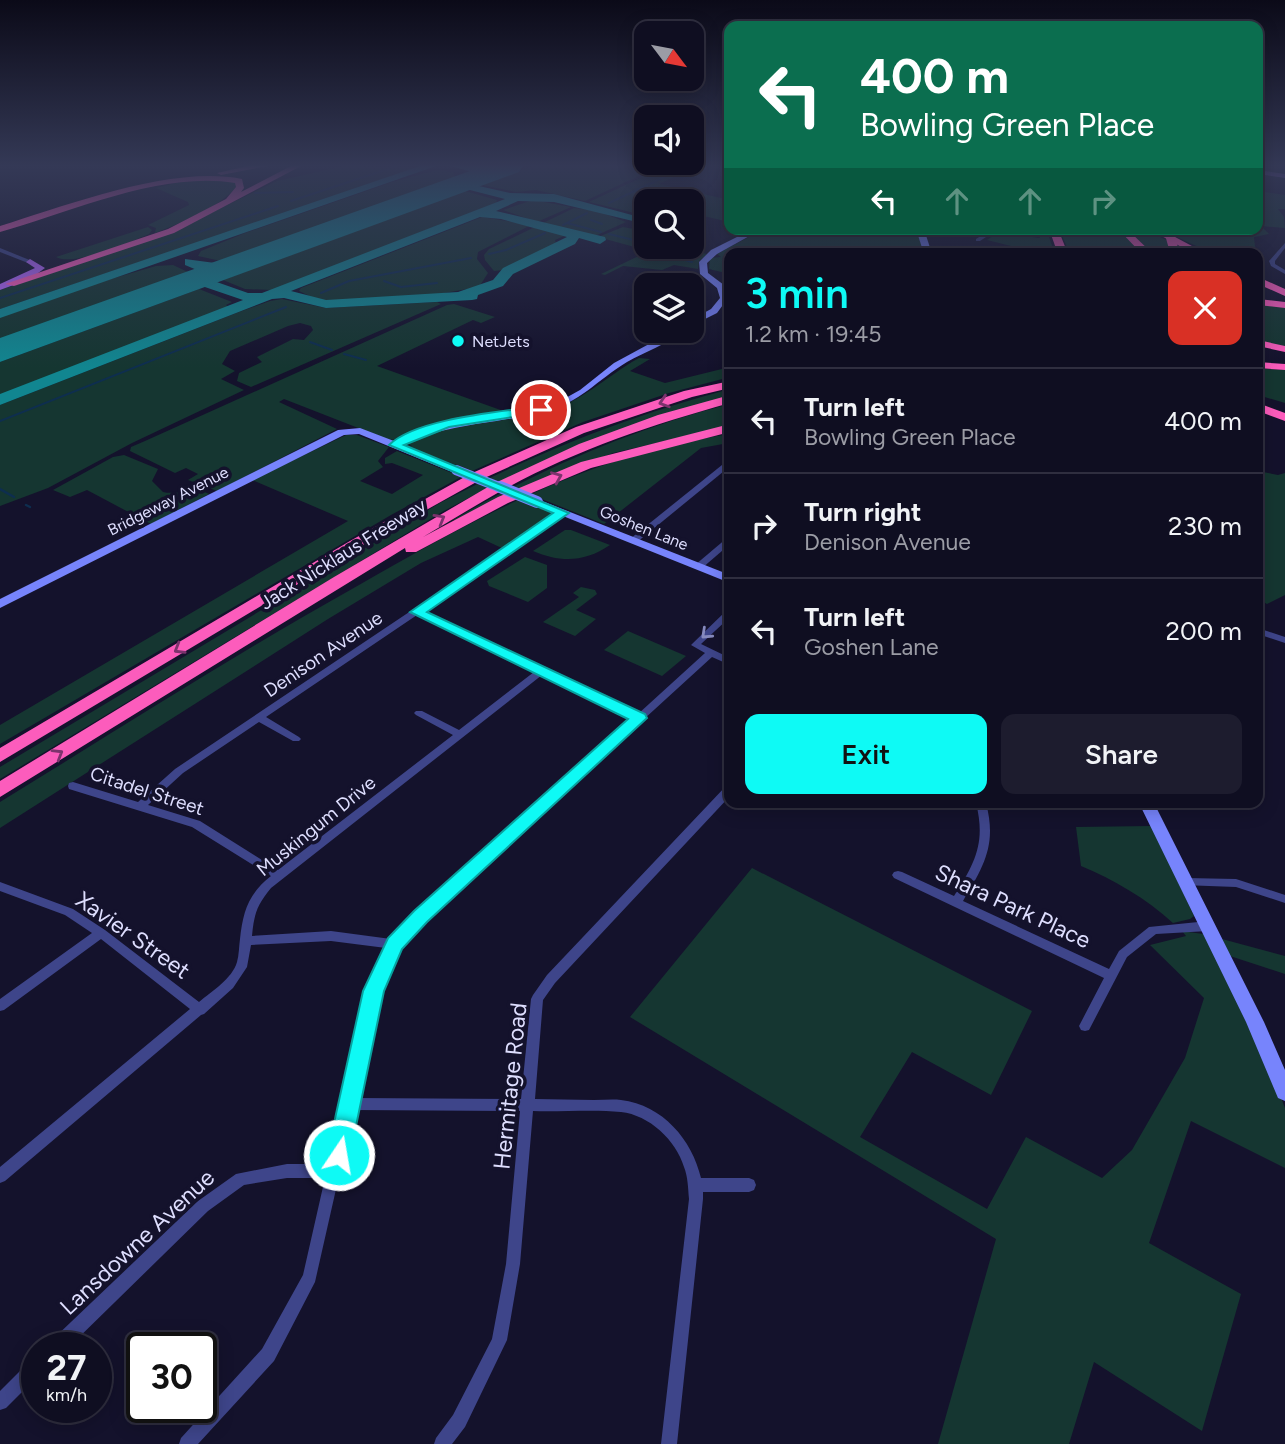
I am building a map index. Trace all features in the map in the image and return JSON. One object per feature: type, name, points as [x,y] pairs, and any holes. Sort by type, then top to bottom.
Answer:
[{"type":"highway","points":[[135,243],[152,233]]},
{"type":"highway","points":[[5,285],[107,253],[159,233]]},
{"type":"highway","points":[[1128,235],[1141,248]]},
{"type":"highway","points":[[1169,235],[1192,248]]},
{"type":"highway","points":[[1170,235],[1196,248]]},
{"type":"highway","points":[[49,259],[68,262],[107,253]]},
{"type":"highway","points":[[1263,279],[1285,285]]},
{"type":"highway","points":[[1263,281],[1285,293]]},
{"type":"highway","points":[[1263,303],[1285,305]]},
{"type":"highway","points":[[1263,344],[1285,349]]},
{"type":"highway","points":[[1263,355],[1285,356]]},
{"type":"highway","points":[[1263,365],[1285,367]]},
{"type":"highway","name":"Jack Nicklaus Freeway","points":[[0,756],[355,544],[475,477],[580,429],[688,394],[724,385]]},
{"type":"highway","name":"Jack Nicklaus Freeway","points":[[0,790],[434,522],[527,472],[584,447],[662,418],[724,401]]},
{"type":"highway","points":[[1263,404],[1285,409]]},
{"type":"highway","points":[[1263,405],[1285,417]]},
{"type":"highway","points":[[1263,419],[1285,425]]},
{"type":"highway","points":[[257,632],[503,499],[586,465],[687,437],[724,431]]},
{"type":"main road","points":[[5,285],[41,268],[30,262]]},
{"type":"street","points":[[704,273],[703,262],[714,252],[748,235]]},
{"type":"street","points":[[978,240],[986,235]]},
{"type":"street","points":[[1285,245],[1272,261],[1273,265],[1285,272]]},
{"type":"street","points":[[0,250],[30,262]]},
{"type":"street","points":[[704,274],[721,287],[724,298],[714,311],[704,317]]},
{"type":"street","points":[[394,445],[408,437],[447,424],[516,415],[565,402],[591,387],[610,370],[658,343]]},
{"type":"street","name":"Goshen Lane","points":[[351,430],[724,577]]},
{"type":"street","name":"Bridgeway Avenue","points":[[0,604],[336,434],[351,430]]},
{"type":"street","points":[[633,541],[724,468]]},
{"type":"street","name":"Denison Avenue","points":[[141,806],[179,771],[563,513]]},
{"type":"street","points":[[698,567],[724,545]]},
{"type":"street","points":[[417,612],[639,718]]},
{"type":"street","points":[[724,618],[695,645],[724,660]]},
{"type":"street","points":[[1263,633],[1285,640]]},
{"type":"street","points":[[187,1444],[268,1354],[310,1277],[373,991],[394,944],[421,916],[710,654]]},
{"type":"street","name":"Muskingum Drive","points":[[0,1176],[229,984],[243,964],[248,917],[255,900],[267,885],[541,671]]},
{"type":"street","points":[[419,713],[459,734]]},
{"type":"street","points":[[259,717],[296,739]]},
{"type":"street","name":"Citadel Street","points":[[73,786],[196,824],[279,876]]},
{"type":"street","name":"Hermitage Road","points":[[442,1444],[459,1421],[499,1340],[513,1264],[537,999],[551,979],[724,795]]},
{"type":"street","points":[[956,902],[976,869],[988,837],[982,808]]},
{"type":"street","points":[[1149,808],[1255,1022],[1285,1092]]},
{"type":"street","name":"Shara Park Place","points":[[898,874],[1110,975]]},
{"type":"street","points":[[1186,882],[1236,883],[1285,898]]},
{"type":"street","name":"Xavier Street","points":[[0,886],[69,912],[101,933],[200,1010]]},
{"type":"street","points":[[1085,1026],[1123,954],[1153,930],[1208,926]]},
{"type":"street","points":[[0,1006],[101,933]]},
{"type":"street","points":[[247,941],[331,936],[394,944]]},
{"type":"street","points":[[350,1104],[623,1106],[656,1118],[681,1141],[696,1178],[696,1185],[669,1444]]},
{"type":"street","name":"Lansdowne Avenue","points":[[73,1332],[203,1206],[241,1179],[287,1171],[335,1171]]},
{"type":"street","points":[[696,1185],[749,1185]]},
{"type":"street","points":[[0,1402],[21,1382]]},
{"type":"green space","points":[[128,233],[149,233],[88,256],[75,259],[56,257]]},
{"type":"green space","points":[[224,233],[0,309],[0,290],[165,235]]},
{"type":"green space","points":[[244,233],[298,233],[221,261],[198,256],[201,251]]},
{"type":"green space","points":[[350,233],[418,233],[272,290],[245,289],[223,280]]},
{"type":"green space","points":[[440,233],[515,233],[478,252],[477,259],[488,273],[479,287],[433,295],[333,301],[318,300],[299,291]]},
{"type":"green space","points":[[522,233],[557,233],[564,236],[555,240],[556,244],[503,270],[494,271],[485,260],[484,255],[489,249]]},
{"type":"green space","points":[[607,233],[634,233],[634,247],[598,237]]},
{"type":"green space","points":[[1269,234],[1254,237],[1255,247],[1201,248],[1172,235]]},
{"type":"green space","points":[[753,235],[919,235],[922,248],[728,248]]},
{"type":"green space","points":[[994,235],[1040,238],[1038,235],[1048,235],[1053,248],[1019,248],[987,240]]},
{"type":"green space","points":[[1062,235],[1125,235],[1139,248],[1067,248]]},
{"type":"green space","points":[[1133,235],[1156,235],[1183,248],[1170,247],[1147,248]]},
{"type":"green space","points":[[724,250],[724,273],[709,269],[710,258],[721,257],[717,254]]},
{"type":"green space","points":[[634,258],[701,259],[698,269],[674,265],[662,270],[623,266],[605,275],[601,274]]},
{"type":"green space","points":[[173,265],[188,272],[0,339],[0,317],[97,283],[156,266]]},
{"type":"green space","points":[[199,289],[232,302],[226,305],[228,307],[0,395],[0,362]]},
{"type":"green space","points":[[282,299],[326,308],[437,302],[441,304],[251,387],[237,381],[239,373],[262,362],[257,357],[293,339],[304,340],[313,330],[311,326],[300,323],[288,326],[230,351],[222,364],[235,371],[221,379],[244,390],[132,443],[48,488],[0,506],[0,405],[239,312]]},
{"type":"green space","points":[[454,304],[495,317],[481,323],[473,320],[377,366],[509,413],[507,414],[452,420],[389,440],[284,399],[279,402],[337,429],[217,491],[188,480],[198,474],[186,468],[175,473],[130,451],[131,447]]},
{"type":"green space","points":[[1263,305],[1285,307],[1285,347],[1263,343]]},
{"type":"green space","points":[[639,358],[650,359],[630,371],[665,383],[724,368],[724,379],[669,393],[583,422],[472,471],[391,515],[0,744],[0,725],[348,521],[252,480],[346,435],[357,435],[389,447],[378,461],[383,467],[360,481],[392,494],[423,475],[392,463],[385,464],[385,458],[397,451],[457,475],[467,469],[408,447],[407,445],[412,446],[407,443],[423,435],[457,426],[545,412],[571,402]]},
{"type":"green space","points":[[1263,368],[1285,370],[1285,403],[1263,396]]},
{"type":"green space","points":[[724,391],[724,398],[655,419],[583,446],[512,476],[442,512],[0,779],[0,767],[440,503],[510,468],[582,438]]},
{"type":"green space","points":[[724,406],[724,427],[613,453],[572,468],[457,521],[453,520],[519,484],[587,452]]},
{"type":"green space","points":[[724,435],[724,444],[701,448],[604,524],[534,496],[540,506],[553,515],[504,549],[478,537],[421,563],[328,619],[0,828],[0,802],[268,637],[359,585],[449,535],[537,491],[629,457]]},
{"type":"green space","points":[[124,455],[158,469],[152,481],[163,492],[197,490],[209,494],[151,524],[87,490],[70,497],[53,490],[113,457]]},
{"type":"green space","points":[[1263,472],[1278,475],[1285,473],[1285,595],[1267,604],[1263,602]]},
{"type":"green space","points":[[565,530],[610,545],[591,555],[573,559],[553,558],[533,551]]},
{"type":"green space","points":[[525,557],[547,565],[547,588],[528,602],[489,586],[487,581]]},
{"type":"green space","points":[[581,587],[595,590],[597,594],[576,610],[596,619],[575,636],[543,622],[579,597],[573,593]]},
{"type":"green space","points":[[628,631],[686,656],[662,676],[604,650]]},
{"type":"green space","points":[[1152,826],[1194,916],[1190,919],[1173,923],[1129,890],[1081,866],[1076,827]]},
{"type":"green space","points":[[752,868],[1032,1011],[991,1095],[912,1052],[860,1137],[987,1209],[1026,1137],[1102,1178],[1132,1150],[1185,1058],[1204,998],[1150,945],[1186,936],[1182,931],[1203,934],[1207,939],[1265,1057],[1285,1108],[1285,1168],[1191,1121],[1149,1243],[1241,1294],[1202,1431],[1094,1362],[1069,1444],[938,1444],[996,1239],[630,1017]]},
{"type":"green space","points":[[1222,939],[1285,956],[1285,974],[1230,956]]},
{"type":"waterway","points":[[0,298],[195,233]]},
{"type":"waterway","points":[[489,254],[506,250],[544,233]]},
{"type":"waterway","points":[[609,234],[634,240]]},
{"type":"waterway","points":[[321,293],[349,281],[471,258]]},
{"type":"waterway","points":[[685,259],[692,262]]},
{"type":"waterway","points":[[384,281],[401,287],[437,283]]},
{"type":"waterway","points":[[0,421],[286,307]]},
{"type":"waterway","points":[[310,342],[332,350]]},
{"type":"waterway","points":[[344,354],[366,360]]},
{"type":"waterway","points":[[0,489],[14,497]]},
{"type":"waterway","points":[[26,505],[30,507]]},
{"type":"taxiway","points":[[0,314],[235,233]]},
{"type":"taxiway","points":[[0,400],[428,233]]},
{"type":"taxiway","points":[[460,297],[498,283],[508,271],[570,241],[574,236],[569,233]]},
{"type":"taxiway","points":[[574,233],[600,240]]},
{"type":"taxiway","points":[[190,262],[215,267],[244,262]]},
{"type":"taxiway","points":[[197,264],[204,269],[204,282],[247,297],[262,297]]},
{"type":"taxiway","points":[[271,295],[284,294],[326,304],[460,297]]},
{"type":"taxiway","points":[[460,297],[472,296]]},
{"type":"runway","points":[[0,351],[324,233]]},
{"type":"place","name":"NetJets","points":[[458,341]]},
{"type":"route","points":[[339,1155],[373,991],[394,944],[421,916],[639,718],[417,612],[563,513],[394,445],[428,429],[447,424],[541,410]]}]
